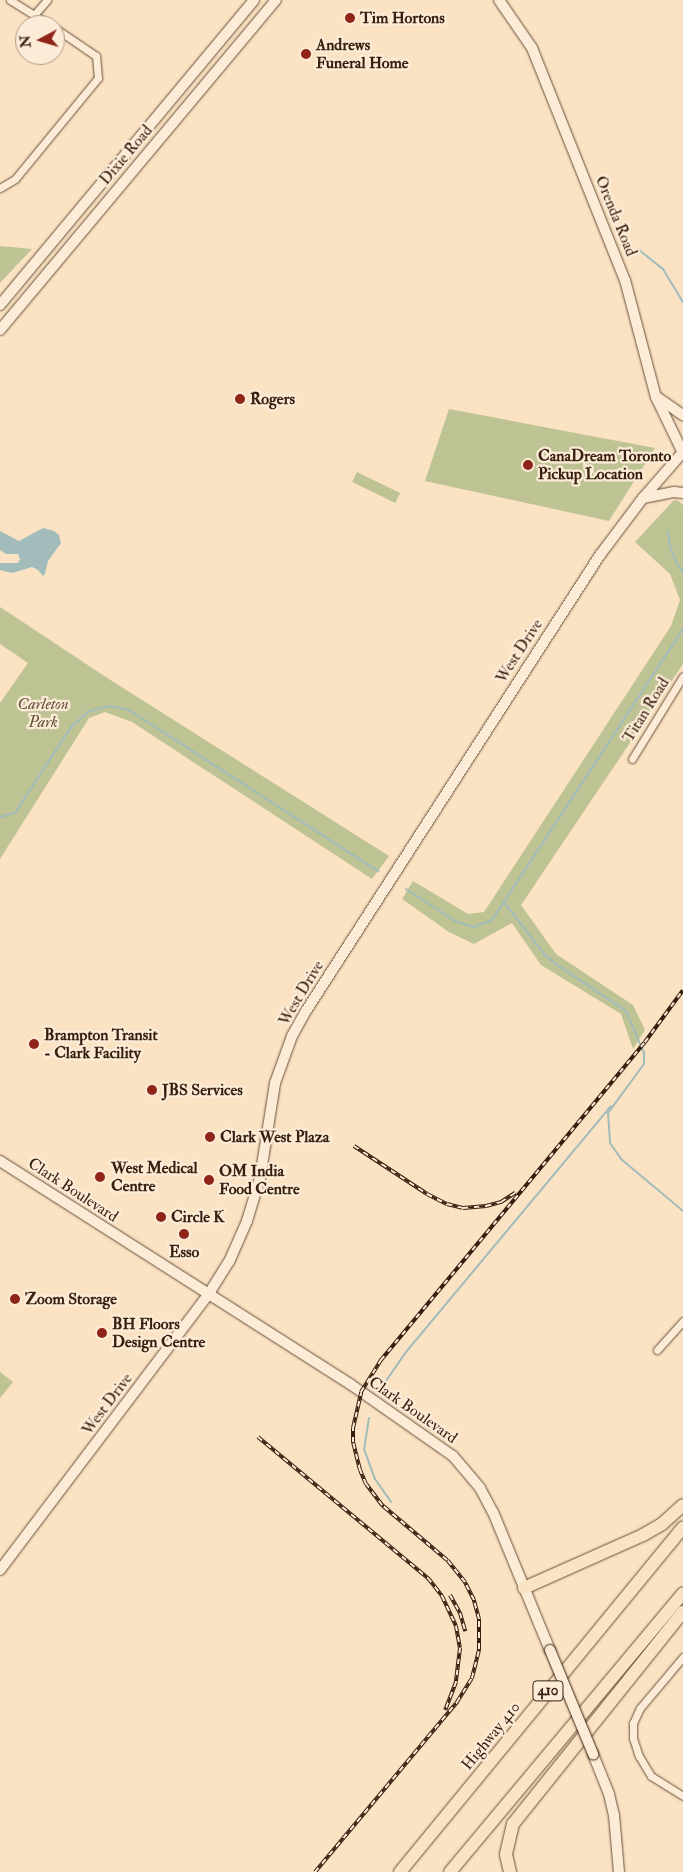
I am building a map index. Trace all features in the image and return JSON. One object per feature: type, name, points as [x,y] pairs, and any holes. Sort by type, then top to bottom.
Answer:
[{"type":"highway","points":[[524,1588],[643,1535],[662,1524],[683,1505]]},
{"type":"highway","name":"Highway 410","points":[[400,1872],[683,1527]]},
{"type":"highway","name":"410","points":[[450,1872],[683,1593]]},
{"type":"highway","points":[[510,1872],[506,1854],[513,1824],[683,1612]]},
{"type":"highway","points":[[462,1872],[487,1829]]},
{"type":"highway","points":[[392,1872],[414,1855]]},
{"type":"street","points":[[10,0],[34,15],[48,0]]},
{"type":"street","name":"Dixie Road","points":[[0,305],[254,0]]},
{"type":"street","name":"Dixie Road","points":[[0,330],[276,0]]},
{"type":"street","name":"Orenda Road","points":[[499,0],[532,48],[618,262],[634,308],[656,397],[683,453]]},
{"type":"street","points":[[0,188],[15,179],[98,78],[96,56],[65,35]]},
{"type":"street","points":[[656,397],[683,415]]},
{"type":"street","name":"West Drive","points":[[0,1570],[208,1295],[229,1262],[247,1221],[260,1178],[275,1083],[292,1036],[306,1010],[575,592],[643,498],[683,453]]},
{"type":"street","points":[[643,498],[674,492],[683,493]]},
{"type":"street","name":"Titan Road","points":[[632,759],[683,676]]},
{"type":"street","name":"Clark Boulevard","points":[[0,1161],[350,1384],[453,1456],[480,1488],[494,1512],[609,1794],[614,1816],[619,1872]]},
{"type":"street","points":[[657,1350],[683,1321]]},
{"type":"street","points":[[683,1657],[640,1708],[633,1723],[633,1738],[638,1756],[651,1776],[683,1796]]},
{"type":"green space","points":[[0,246],[32,249],[0,283]]},
{"type":"green space","points":[[449,409],[655,448],[609,521],[425,481]]},
{"type":"green space","points":[[357,472],[400,493],[395,503],[352,482]]},
{"type":"green space","points":[[677,500],[683,505],[683,664],[521,905],[556,954],[633,1005],[645,1030],[633,1049],[621,1014],[541,965],[512,923],[474,944],[449,932],[402,899],[413,881],[468,914],[484,912],[671,626],[680,600],[670,574],[635,542],[673,501]]},
{"type":"green space","name":"Carleton Park","points":[[0,607],[112,681],[389,856],[372,879],[132,722],[105,712],[89,718],[0,859],[0,703],[28,663],[0,644]]},
{"type":"green space","points":[[0,1372],[13,1382],[0,1398]]},
{"type":"water","points":[[43,528],[54,531],[59,535],[61,543],[48,561],[43,576],[32,567],[12,573],[0,570],[0,563],[18,563],[20,559],[18,554],[6,554],[0,550],[0,531],[19,541]]},
{"type":"waterway","points":[[638,249],[663,269],[683,302]]},
{"type":"waterway","points":[[668,531],[670,547],[677,564],[683,572]]},
{"type":"waterway","points":[[406,889],[455,921],[474,927],[492,920],[683,629]]},
{"type":"waterway","points":[[0,817],[15,813],[71,727],[89,711],[110,706],[129,710],[378,871]]},
{"type":"waterway","points":[[504,902],[544,954],[557,965],[626,1011],[644,1053],[644,1064],[608,1113],[610,1143],[621,1159],[683,1211]]},
{"type":"waterway","points":[[379,1391],[406,1352],[611,1106]]},
{"type":"waterway","points":[[369,1418],[364,1449],[375,1479],[391,1502]]},
{"type":"railway","points":[[315,1872],[457,1702],[472,1678],[479,1649],[479,1619],[474,1600],[465,1582],[447,1560],[382,1505],[366,1484],[360,1470],[353,1442],[353,1428],[361,1392],[381,1360],[645,1042],[683,990]]},
{"type":"railway","points":[[354,1146],[427,1194],[447,1204],[463,1208],[486,1206],[501,1202],[515,1193]]},
{"type":"railway","points":[[258,1437],[428,1578],[442,1596],[456,1626],[460,1648],[456,1682],[445,1710]]},
{"type":"railway","points":[[450,1595],[460,1613],[465,1631]]},
{"type":"place","name":"Tim Hortons","points":[[350,18]]},
{"type":"place","name":"Andrews Funeral Home","points":[[306,54]]},
{"type":"place","name":"Rogers","points":[[240,399]]},
{"type":"place","name":"CanaDream Toronto Pickup Location","points":[[528,465]]},
{"type":"place","name":"Brampton Transit - Clark Facility","points":[[34,1044]]},
{"type":"place","name":"JBS Services","points":[[152,1090]]},
{"type":"place","name":"Clark West Plaza","points":[[210,1137]]},
{"type":"place","name":"West Medical Centre","points":[[100,1177]]},
{"type":"place","name":"OM India Food Centre","points":[[209,1180]]},
{"type":"place","name":"Circle K","points":[[161,1217]]},
{"type":"place","name":"Esso","points":[[184,1234]]},
{"type":"place","name":"Zoom Storage","points":[[15,1299]]},
{"type":"place","name":"BH Floors Design Centre","points":[[102,1333]]}]
